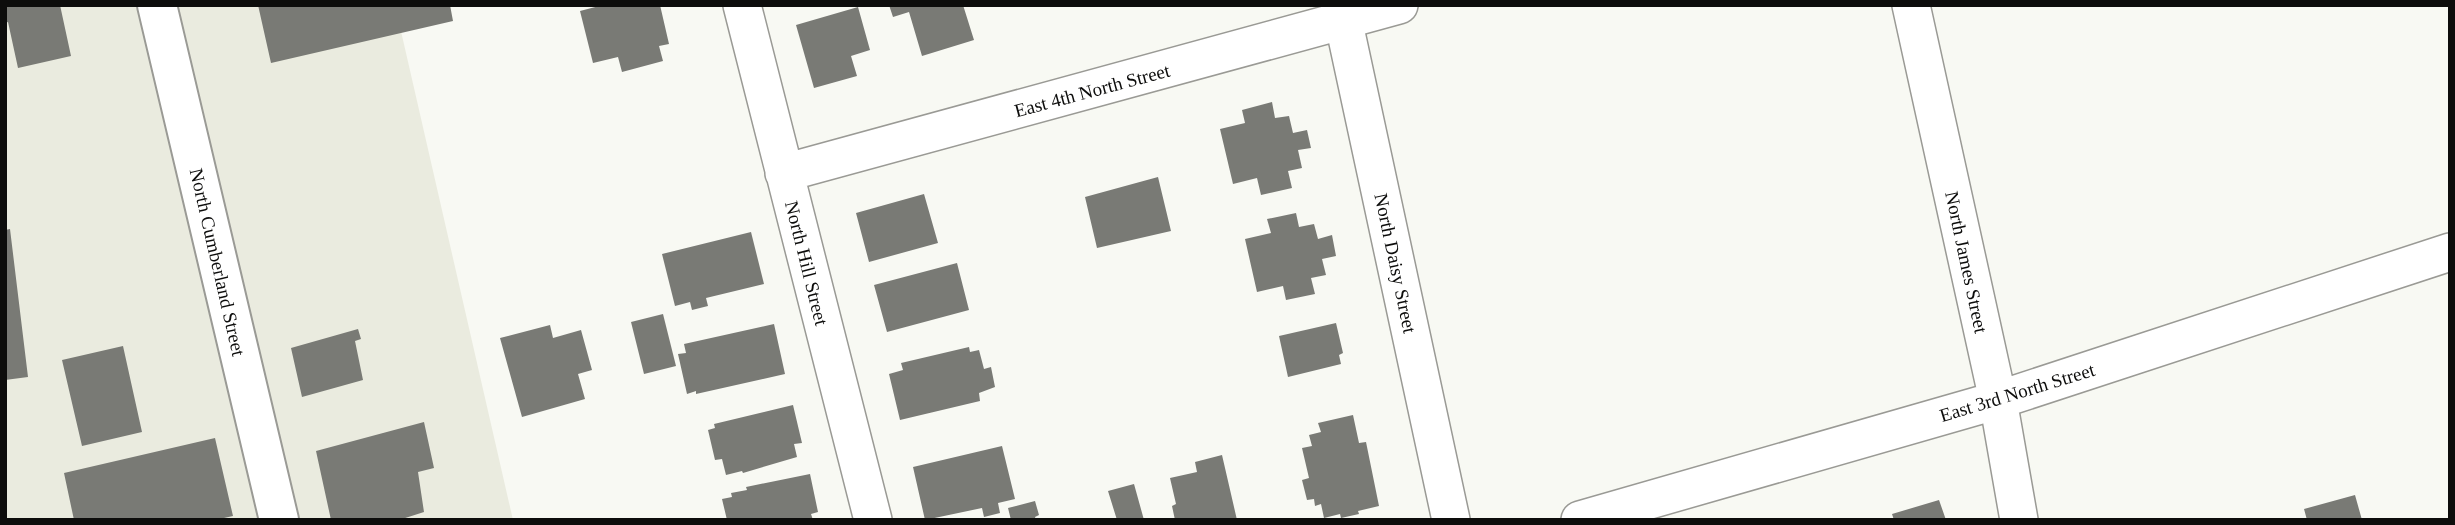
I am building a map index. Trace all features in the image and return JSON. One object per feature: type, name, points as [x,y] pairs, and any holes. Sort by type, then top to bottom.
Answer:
[{"type":"main road","name":"North Cumberland Street","points":[[157,5],[279,520]]},
{"type":"street","name":"North Hill Street","points":[[742,5],[873,520]]},
{"type":"street","name":"East 4th North Street","points":[[784,173],[1342,13],[1399,5]]},
{"type":"street","name":"North James Street","points":[[1911,5],[1998,400],[2019,520]]},
{"type":"street","name":"North Daisy Street","points":[[1342,13],[1451,520]]},
{"type":"street","name":"East 3rd North Street","points":[[1580,520],[1998,400],[2450,252]]},
{"type":"shaded area","points":[[5,5],[395,5],[513,520],[5,520]]},
{"type":"building","points":[[5,5],[60,5],[71,56],[18,68],[8,22],[5,23]]},
{"type":"building","points":[[258,5],[450,5],[453,21],[271,63]]},
{"type":"building","points":[[603,5],[660,5],[669,44],[659,46],[663,61],[622,72],[618,57],[593,63],[580,11]]},
{"type":"building","points":[[889,5],[963,5],[974,40],[922,56],[909,12],[893,17]]},
{"type":"building","points":[[858,7],[870,50],[851,56],[857,76],[814,88],[796,25]]},
{"type":"building","points":[[1272,102],[1275,118],[1289,116],[1293,133],[1307,130],[1311,148],[1298,150],[1302,168],[1288,171],[1292,188],[1261,195],[1257,178],[1233,184],[1220,129],[1245,123],[1242,110]]},
{"type":"building","points":[[1158,177],[1171,231],[1097,248],[1085,197]]},
{"type":"building","points":[[924,194],[938,243],[869,262],[856,213]]},
{"type":"building","points":[[1296,213],[1299,227],[1314,224],[1318,239],[1332,235],[1336,256],[1322,259],[1326,275],[1311,278],[1315,294],[1286,300],[1283,286],[1257,292],[1245,239],[1271,233],[1267,219]]},
{"type":"building","points":[[10,229],[28,377],[5,380],[5,230]]},
{"type":"building","points":[[751,232],[764,284],[706,298],[708,306],[692,310],[690,302],[675,306],[662,254]]},
{"type":"building","points":[[957,263],[969,310],[887,332],[874,285]]},
{"type":"building","points":[[663,314],[676,366],[644,374],[631,322]]},
{"type":"building","points":[[1336,323],[1343,353],[1339,355],[1341,364],[1288,377],[1279,336]]},
{"type":"building","points":[[774,324],[785,374],[687,394],[678,354],[686,353],[684,344]]},
{"type":"building","points":[[550,325],[553,338],[581,330],[592,370],[578,374],[585,399],[522,417],[500,338]]},
{"type":"building","points":[[358,329],[361,339],[355,341],[363,380],[302,397],[291,348]]},
{"type":"building","points":[[123,346],[142,432],[82,446],[62,360]]},
{"type":"building","points":[[969,347],[970,352],[979,350],[984,369],[991,367],[995,387],[979,393],[980,401],[900,420],[889,374],[903,370],[901,363]]},
{"type":"building","points":[[793,405],[802,443],[794,444],[797,457],[743,473],[742,471],[726,475],[722,459],[715,460],[708,430],[715,428],[714,424]]},
{"type":"building","points":[[1353,415],[1359,443],[1366,442],[1379,506],[1341,518],[1340,514],[1324,518],[1321,504],[1315,506],[1314,499],[1307,500],[1302,480],[1309,478],[1302,448],[1312,446],[1309,435],[1321,432],[1318,423]]},
{"type":"building","points":[[424,422],[434,468],[418,472],[424,512],[399,520],[331,520],[316,451]]},
{"type":"building","points":[[215,438],[233,516],[215,520],[74,520],[64,473]]},
{"type":"building","points":[[1002,446],[1015,499],[998,503],[1000,513],[984,517],[982,508],[925,520],[913,467]]},
{"type":"building","points":[[1222,455],[1237,520],[1175,520],[1172,506],[1176,504],[1170,478],[1197,472],[1195,462]]},
{"type":"building","points":[[810,474],[818,512],[811,514],[813,520],[727,520],[722,499],[732,497],[731,493],[747,490],[746,487]]},
{"type":"building","points":[[1134,484],[1144,520],[1117,520],[1108,491]]},
{"type":"building","points":[[2355,495],[2362,520],[2307,520],[2304,509]]},
{"type":"building","points":[[1939,500],[1946,520],[1894,520],[1892,514]]},
{"type":"building","points":[[1035,501],[1039,515],[1035,517],[1036,520],[1011,520],[1008,508]]}]
